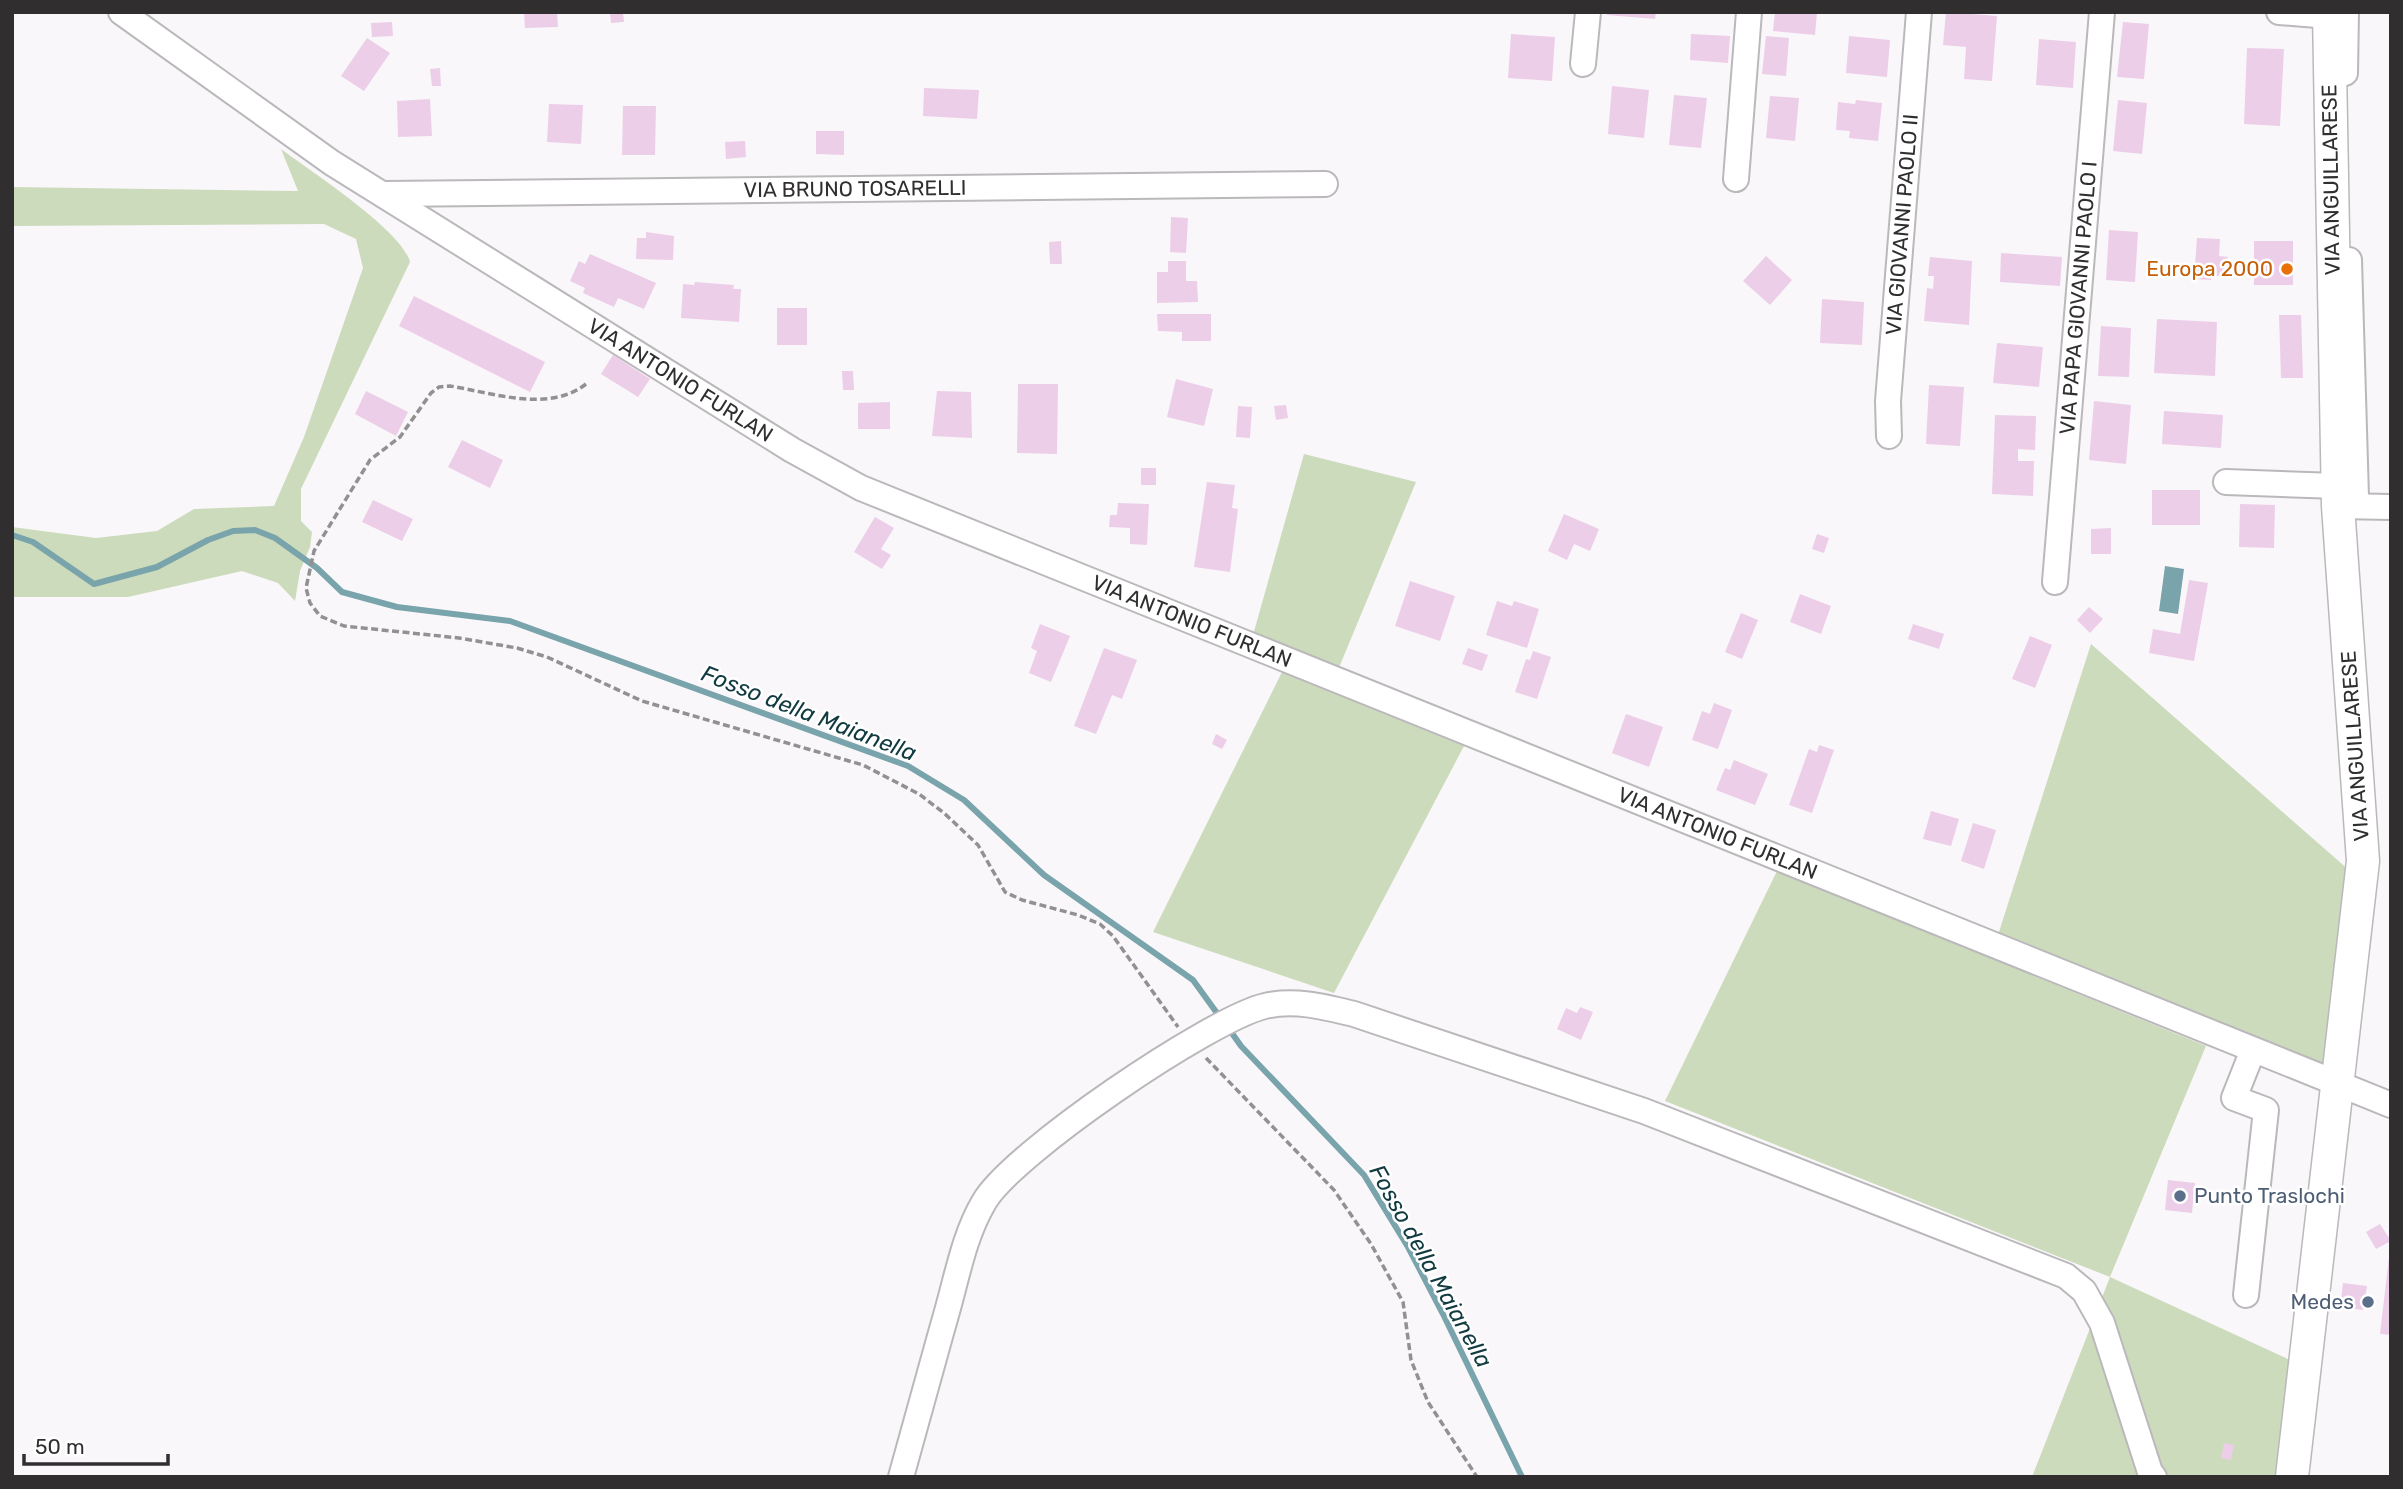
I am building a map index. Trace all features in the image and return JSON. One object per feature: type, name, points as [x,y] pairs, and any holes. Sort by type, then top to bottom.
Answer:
[{"type":"main road","name":"VIA ANGUILLARESE","points":[[2292,1477],[2338,1085],[2363,838],[2344,497],[2334,13]]},
{"type":"street","name":"VIA ANTONIO FURLAN","points":[[121,12],[290,134],[792,450],[861,488],[2391,1105]]},
{"type":"street","points":[[1583,64],[1588,12]]},
{"type":"street","points":[[1736,179],[1749,12]]},
{"type":"street","name":"VIA GIOVANNI PAOLO II","points":[[1889,436],[1888,401],[1919,12]]},
{"type":"street","name":"VIA PAPA GIOVANNI PAOLO I","points":[[2055,582],[2102,12]]},
{"type":"street","points":[[2280,12],[2334,13]]},
{"type":"street","name":"VIA BRUNO TOSARELLI","points":[[384,194],[1325,184]]},
{"type":"street","points":[[2226,482],[2344,497],[2391,507]]},
{"type":"street","points":[[901,1477],[966,1244],[986,1198],[1026,1156],[1199,1037],[1264,1006],[1292,1004],[1320,1005],[1354,1014],[1644,1111],[2066,1276],[2084,1291],[2102,1323],[2150,1472],[2154,1477]]},
{"type":"street","points":[[2246,1295],[2266,1110],[2234,1098],[2253,1051]]},
{"type":"path","points":[[586,384],[575,393],[538,400],[450,386],[439,387],[430,393],[400,437],[370,460],[314,551],[306,588],[310,603],[320,616],[344,626],[459,638],[517,648],[547,657],[642,701],[863,765],[919,794],[944,813],[978,845],[1005,892],[1100,924],[1334,1190],[1371,1244],[1404,1302],[1411,1360],[1428,1402],[1477,1477]]},
{"type":"green space","points":[[281,149],[373,218],[404,249],[410,262],[301,489],[301,521],[312,532],[310,547],[300,571],[295,601],[278,583],[242,571],[128,597],[12,597],[12,527],[96,538],[157,531],[194,509],[274,506],[304,437],[363,268],[356,239],[324,224],[12,226],[12,187],[298,191]]},
{"type":"green space","points":[[1304,454],[1416,482],[1338,670],[1253,635]]},
{"type":"green space","points":[[2091,644],[2350,871],[2328,1069],[1998,935]]},
{"type":"green space","points":[[1282,672],[1464,746],[1334,993],[1153,932]]},
{"type":"green space","points":[[1777,871],[2206,1046],[2110,1277],[1665,1101]]},
{"type":"green space","points":[[2110,1277],[2290,1360],[2278,1477],[2032,1477]]},
{"type":"water","points":[[2165,566],[2184,569],[2178,614],[2159,611]]},
{"type":"building","points":[[524,12],[557,12],[558,27],[525,28]]},
{"type":"building","points":[[610,12],[623,12],[624,22],[611,23]]},
{"type":"building","points":[[1607,12],[1656,12],[1655,19],[1607,15]]},
{"type":"building","points":[[1775,12],[1817,12],[1815,35],[1773,31]]},
{"type":"building","points":[[1946,12],[1997,16],[1992,81],[1964,79],[1966,47],[1943,45]]},
{"type":"building","points":[[392,22],[393,36],[372,37],[371,23]]},
{"type":"building","points":[[2123,22],[2149,24],[2144,79],[2117,77]]},
{"type":"building","points":[[1511,34],[1555,37],[1552,81],[1508,78]]},
{"type":"building","points":[[1691,34],[1730,36],[1728,63],[1690,60]]},
{"type":"building","points":[[1766,36],[1789,38],[1786,76],[1762,74]]},
{"type":"building","points":[[1849,36],[1890,40],[1887,77],[1846,73]]},
{"type":"building","points":[[367,38],[390,53],[364,91],[341,76]]},
{"type":"building","points":[[2039,39],[2076,42],[2073,88],[2036,85]]},
{"type":"building","points":[[2247,48],[2284,49],[2280,126],[2244,124]]},
{"type":"building","points":[[440,68],[441,86],[432,86],[430,69]]},
{"type":"building","points":[[1612,86],[1649,90],[1644,138],[1608,134]]},
{"type":"building","points":[[924,88],[979,90],[977,119],[923,116]]},
{"type":"building","points":[[1674,95],[1707,98],[1701,148],[1669,145]]},
{"type":"building","points":[[1770,96],[1799,98],[1795,141],[1766,138]]},
{"type":"building","points":[[430,99],[432,136],[398,137],[397,101]]},
{"type":"building","points":[[1856,100],[1882,103],[1878,141],[1849,138],[1850,131],[1836,130],[1838,102],[1855,104]]},
{"type":"building","points":[[2118,100],[2147,103],[2142,154],[2113,151]]},
{"type":"building","points":[[549,104],[583,105],[581,144],[547,142]]},
{"type":"building","points":[[623,106],[656,106],[655,155],[622,155]]},
{"type":"building","points":[[816,131],[844,131],[844,155],[816,154]]},
{"type":"building","points":[[745,141],[746,157],[726,159],[725,142]]},
{"type":"building","points":[[1171,217],[1188,218],[1186,253],[1170,252]]},
{"type":"building","points":[[2109,230],[2138,232],[2135,282],[2106,280]]},
{"type":"building","points":[[646,232],[674,236],[673,260],[636,259],[637,238],[646,238]]},
{"type":"building","points":[[2197,238],[2220,239],[2219,256],[2228,257],[2226,276],[2211,276],[2211,280],[2194,279]]},
{"type":"building","points":[[1061,241],[1062,264],[1050,264],[1049,242]]},
{"type":"building","points":[[2254,241],[2293,241],[2293,285],[2254,285]]},
{"type":"building","points":[[2001,253],[2062,257],[2060,286],[2000,282]]},
{"type":"building","points":[[590,254],[656,283],[644,309],[618,298],[614,307],[583,293],[585,288],[570,281],[579,261],[585,264]]},
{"type":"building","points":[[1766,256],[1792,280],[1770,305],[1743,281]]},
{"type":"building","points":[[1930,257],[1972,261],[1969,325],[1924,321],[1927,288],[1933,289],[1934,276],[1928,276]]},
{"type":"building","points":[[1168,261],[1186,261],[1186,281],[1197,281],[1198,302],[1157,303],[1157,272],[1168,272]]},
{"type":"building","points":[[695,282],[734,285],[733,289],[741,289],[739,322],[681,318],[683,284],[694,285]]},
{"type":"building","points":[[414,296],[545,362],[530,392],[399,326]]},
{"type":"building","points":[[1822,299],[1864,302],[1862,345],[1820,343]]},
{"type":"building","points":[[777,308],[807,308],[807,345],[777,345]]},
{"type":"building","points":[[1157,314],[1211,314],[1211,341],[1182,341],[1182,332],[1158,331]]},
{"type":"building","points":[[2279,315],[2301,315],[2303,378],[2281,378]]},
{"type":"building","points":[[2157,319],[2217,322],[2215,376],[2154,373]]},
{"type":"building","points":[[2101,326],[2131,328],[2129,377],[2098,376]]},
{"type":"building","points":[[1997,343],[2043,347],[2039,387],[1993,383]]},
{"type":"building","points":[[613,355],[650,379],[638,397],[601,374]]},
{"type":"building","points":[[842,371],[853,371],[854,390],[843,390]]},
{"type":"building","points":[[1176,379],[1213,389],[1204,426],[1167,417]]},
{"type":"building","points":[[1018,384],[1058,384],[1057,454],[1017,453]]},
{"type":"building","points":[[1929,385],[1964,387],[1960,446],[1926,444]]},
{"type":"building","points":[[366,391],[408,412],[396,436],[355,414]]},
{"type":"building","points":[[937,391],[971,392],[972,438],[932,436]]},
{"type":"building","points":[[2094,401],[2131,405],[2126,464],[2089,460]]},
{"type":"building","points":[[890,402],[890,429],[858,429],[858,403]]},
{"type":"building","points":[[1286,405],[1288,418],[1276,420],[1274,406]]},
{"type":"building","points":[[1238,406],[1252,407],[1250,438],[1236,437]]},
{"type":"building","points":[[2164,411],[2223,415],[2221,448],[2162,444]]},
{"type":"building","points":[[1995,415],[2036,416],[2035,450],[2018,449],[2018,461],[2034,461],[2033,496],[1992,494]]},
{"type":"building","points":[[462,440],[503,460],[490,488],[448,467]]},
{"type":"building","points":[[1141,468],[1156,468],[1156,485],[1141,485]]},
{"type":"building","points":[[1207,482],[1235,485],[1232,508],[1238,509],[1230,572],[1194,567]]},
{"type":"building","points":[[2152,490],[2200,490],[2200,525],[2152,525]]},
{"type":"building","points":[[373,500],[413,519],[402,541],[362,522]]},
{"type":"building","points":[[1118,503],[1149,504],[1147,545],[1130,544],[1130,528],[1109,527],[1110,515],[1117,515]]},
{"type":"building","points":[[2240,504],[2275,505],[2274,548],[2239,547]]},
{"type":"building","points":[[1564,514],[1599,529],[1590,551],[1574,544],[1567,560],[1548,551]]},
{"type":"building","points":[[875,517],[894,528],[881,549],[891,555],[882,569],[854,552]]},
{"type":"building","points":[[2111,528],[2111,554],[2091,554],[2091,529]]},
{"type":"building","points":[[1817,534],[1829,538],[1824,553],[1812,549]]},
{"type":"building","points":[[2189,580],[2208,583],[2194,661],[2149,653],[2153,629],[2180,634]]},
{"type":"building","points":[[1410,581],[1455,596],[1440,641],[1395,626]]},
{"type":"building","points":[[1800,594],[1831,606],[1821,634],[1790,622]]},
{"type":"building","points":[[1497,601],[1512,606],[1514,601],[1539,609],[1527,648],[1486,635]]},
{"type":"building","points":[[2089,607],[2103,619],[2090,633],[2077,620]]},
{"type":"building","points":[[1741,613],[1758,620],[1742,659],[1725,652]]},
{"type":"building","points":[[1040,624],[1070,636],[1051,682],[1029,673],[1037,651],[1031,648]]},
{"type":"building","points":[[1913,624],[1944,634],[1939,649],[1908,639]]},
{"type":"building","points":[[2030,636],[2052,645],[2035,688],[2012,679]]},
{"type":"building","points":[[1104,648],[1137,660],[1122,699],[1112,695],[1096,734],[1074,726]]},
{"type":"building","points":[[1468,648],[1488,655],[1482,671],[1462,664]]},
{"type":"building","points":[[1533,651],[1551,657],[1537,699],[1515,692],[1526,659],[1530,660]]},
{"type":"building","points":[[1714,703],[1732,710],[1718,749],[1692,740],[1702,711],[1710,714]]},
{"type":"building","points":[[1626,714],[1663,727],[1649,767],[1612,753]]},
{"type":"building","points":[[1216,734],[1227,740],[1222,749],[1212,744]]},
{"type":"building","points":[[1819,745],[1834,750],[1812,813],[1789,805],[1809,749],[1817,752]]},
{"type":"building","points":[[1734,760],[1768,774],[1755,805],[1716,790],[1725,768],[1730,770]]},
{"type":"building","points":[[1931,811],[1959,819],[1951,846],[1923,839]]},
{"type":"building","points":[[1973,823],[1996,830],[1984,869],[1961,861]]},
{"type":"building","points":[[1580,1007],[1593,1012],[1581,1040],[1557,1029],[1566,1008],[1577,1013]]},
{"type":"building","name":"Punto Traslochi","points":[[2168,1180],[2195,1183],[2192,1213],[2165,1210]]},
{"type":"building","points":[[2380,1224],[2391,1241],[2376,1249],[2366,1232]]},
{"type":"building","points":[[2391,1257],[2391,1335],[2380,1334]]},
{"type":"building","points":[[2343,1283],[2367,1286],[2363,1310],[2340,1307]]},
{"type":"building","points":[[2224,1443],[2234,1445],[2231,1460],[2221,1458]]},
{"type":"waterway","name":"Fosso della Maianella","points":[[12,535],[33,542],[94,584],[157,567],[208,540],[233,531],[255,530],[275,538],[317,568],[342,592],[397,607],[510,621],[908,766],[964,800],[1044,875],[1193,980],[1222,1020]]},
{"type":"waterway","name":"Fosso della Maianella","points":[[1229,1029],[1241,1046],[1364,1175],[1408,1247],[1522,1477]]},
{"type":"place","name":"Europa 2000","points":[[2287,269]]},
{"type":"place","name":"Punto Traslochi","points":[[2180,1196]]},
{"type":"place","name":"Medes","points":[[2368,1302]]}]
